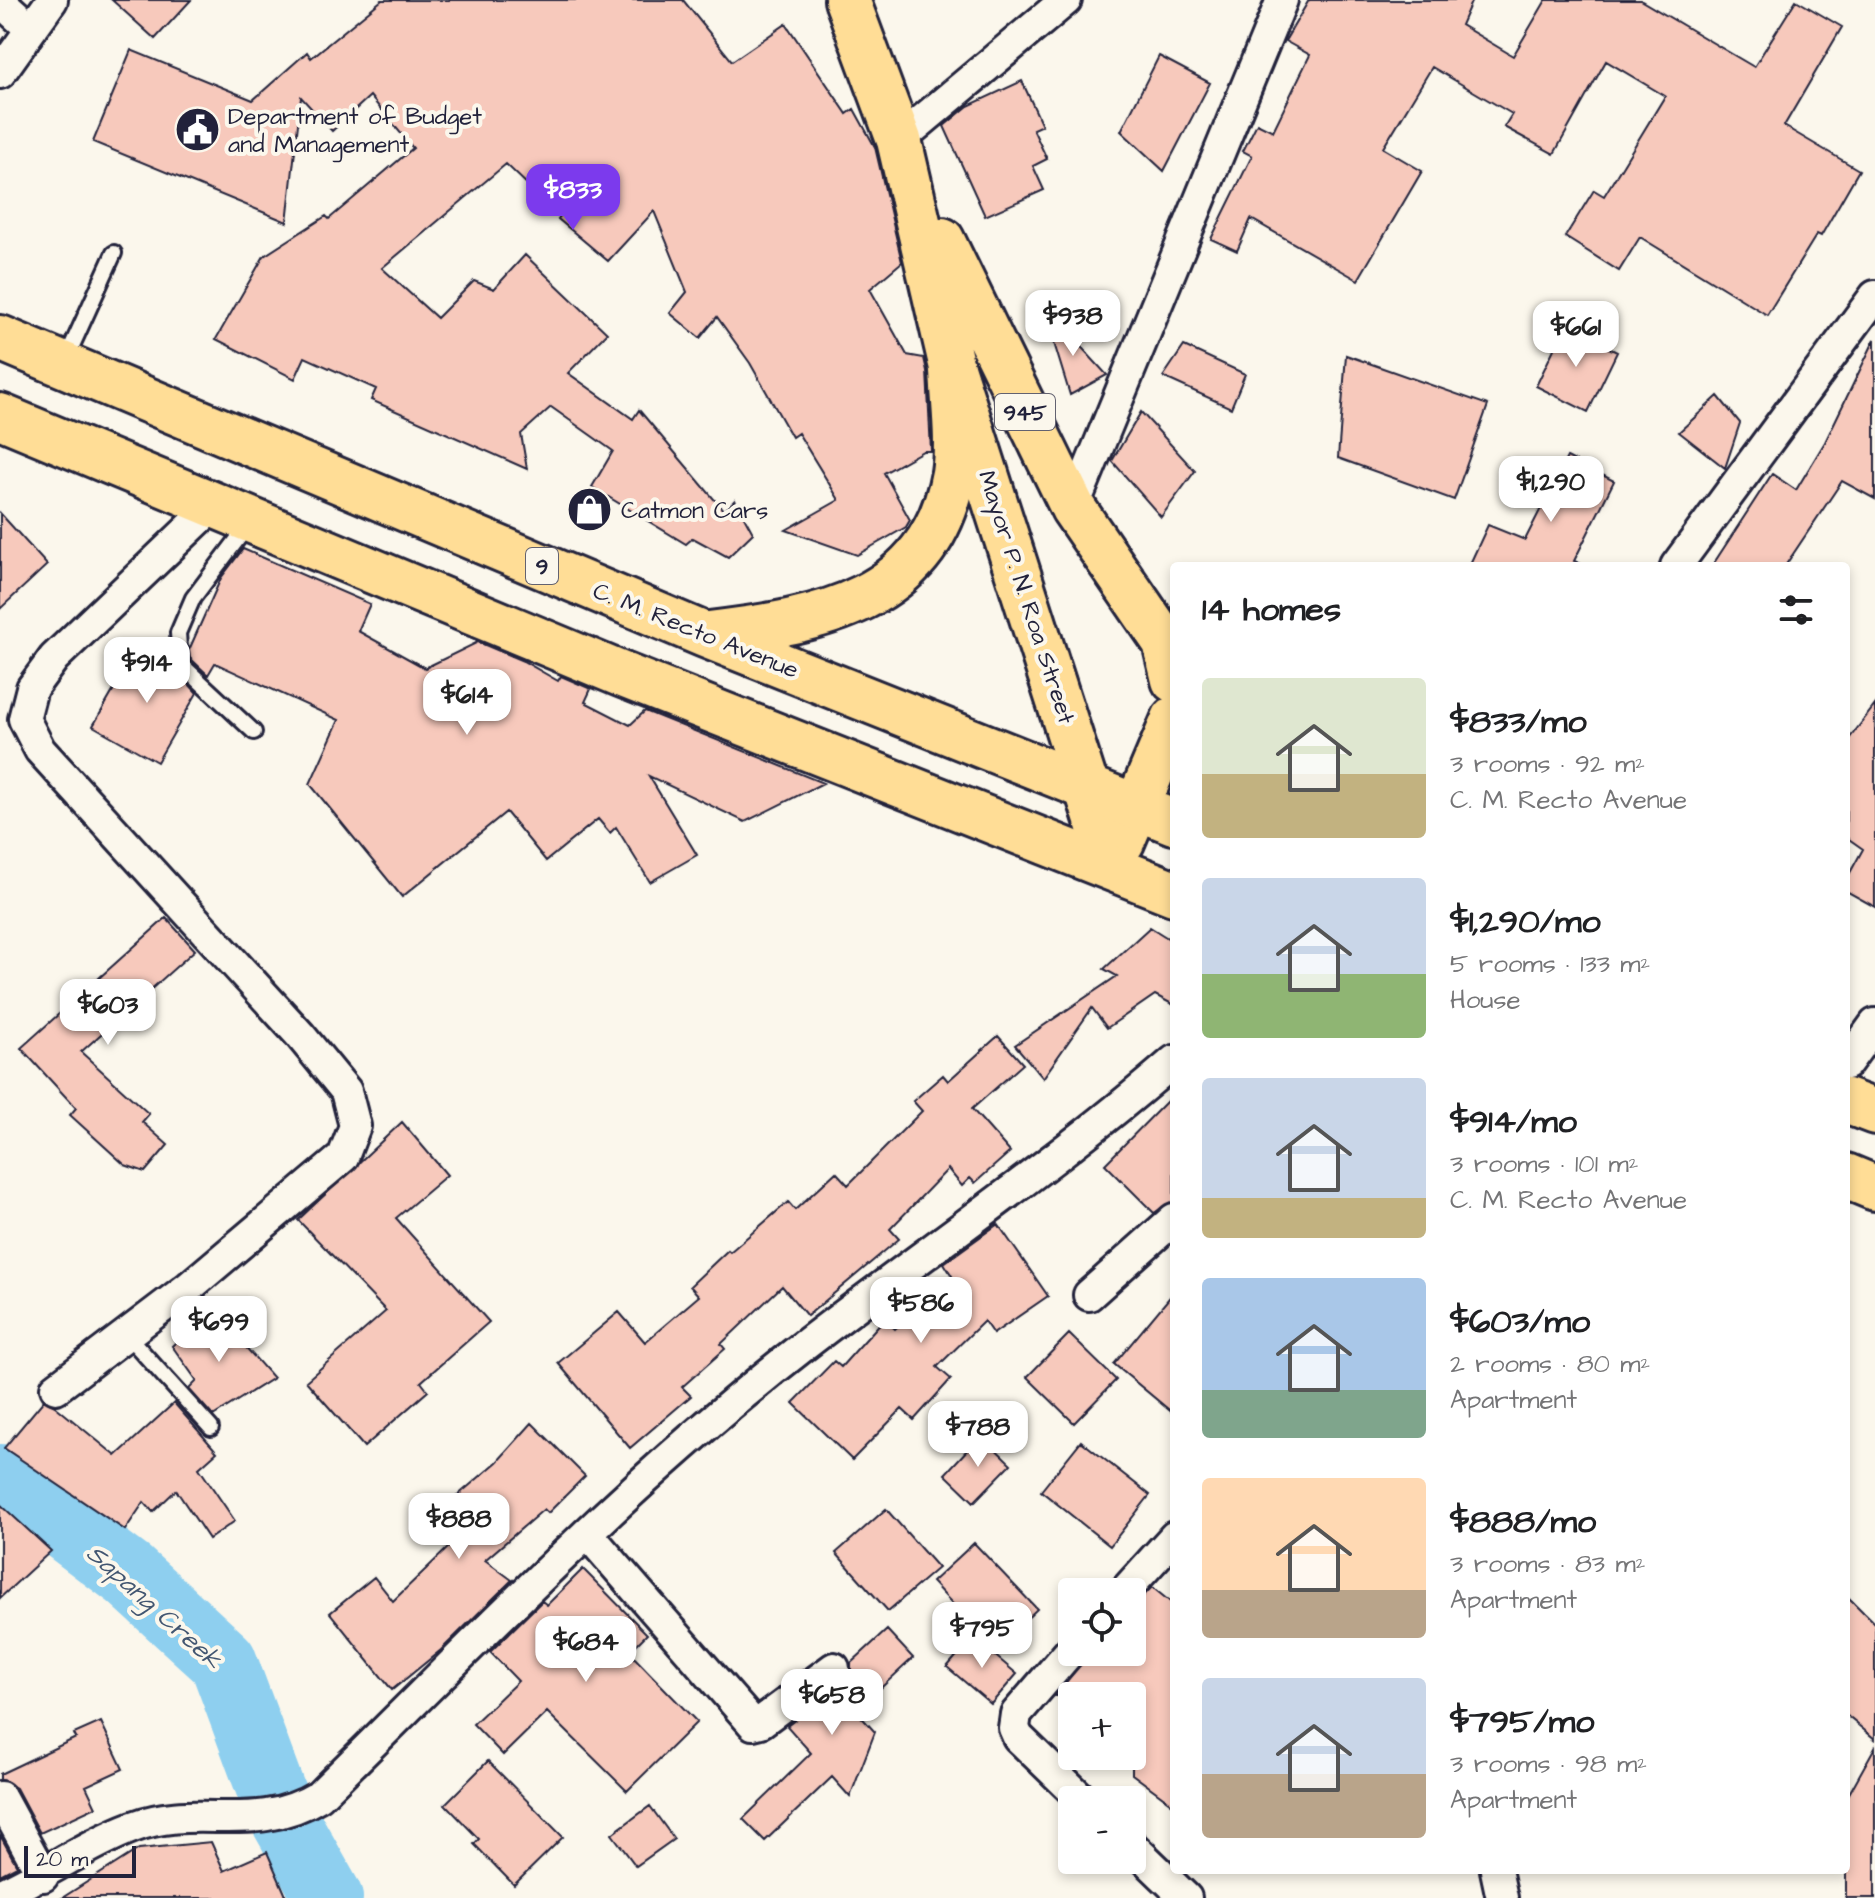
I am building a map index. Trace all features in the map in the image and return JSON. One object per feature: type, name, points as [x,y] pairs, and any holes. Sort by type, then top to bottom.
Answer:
[{"type":"main road","name":"Mayor P. N. Roa Street","points":[[847,0],[903,154],[1073,508],[1170,656]]},
{"type":"main road","name":"Mayor P. N. Roa Street","points":[[903,154],[952,368],[1112,867]]},
{"type":"main road","name":"C. M. Recto Avenue","points":[[0,338],[705,635],[1155,814]]},
{"type":"main road","points":[[705,635],[774,626],[852,605],[886,585],[911,565],[935,530],[954,472],[952,368]]},
{"type":"main road","points":[[0,416],[623,675],[1170,891]]},
{"type":"main road","points":[[1112,867],[1155,814],[1170,739]]},
{"type":"main road","points":[[1850,1103],[1875,1112]]},
{"type":"main road","points":[[1850,1178],[1875,1188]]},
{"type":"street","points":[[0,73],[52,0]]},
{"type":"street","points":[[903,154],[1066,0]]},
{"type":"street","points":[[1073,508],[1282,0]]},
{"type":"street","points":[[0,1],[30,28]]},
{"type":"street","points":[[1679,562],[1875,296]]},
{"type":"street","points":[[56,1388],[125,1332],[189,1287],[343,1157],[355,1126],[346,1091],[300,1035],[40,750],[24,719],[32,688],[54,658],[233,513]]},
{"type":"street","points":[[1850,1058],[1875,1024]]},
{"type":"street","points":[[0,1895],[43,1876],[133,1827],[187,1815],[234,1820],[269,1816],[298,1809],[319,1796],[587,1533],[800,1349],[979,1217],[1170,1064]]},
{"type":"street","points":[[1089,1295],[1170,1223]]},
{"type":"street","points":[[587,1533],[753,1724],[761,1722],[834,1668]]},
{"type":"street","points":[[1137,1578],[1170,1541]]},
{"type":"street","points":[[1058,1665],[1016,1714],[1014,1728],[1018,1737],[1069,1786]]},
{"type":"street","points":[[0,1797],[43,1876]]},
{"type":"street","points":[[1146,1859],[1186,1898]]},
{"type":"street","points":[[1497,1874],[1502,1898]]},
{"type":"lane","points":[[63,365],[114,253]]},
{"type":"lane","points":[[233,513],[178,633],[180,663],[254,732]]},
{"type":"lane","points":[[125,1332],[211,1428]]},
{"type":"building","points":[[112,0],[191,0],[155,39]]},
{"type":"building","points":[[382,0],[683,0],[732,61],[786,24],[847,114],[854,109],[875,147],[902,262],[870,289],[907,355],[924,358],[927,371],[931,451],[923,451],[884,473],[910,520],[906,527],[857,555],[786,530],[839,500],[798,433],[792,437],[750,363],[717,317],[700,338],[670,313],[687,292],[654,211],[608,261],[558,219],[560,216],[506,164],[382,268],[437,318],[474,281],[494,289],[525,255],[607,333],[568,373],[633,419],[639,410],[724,511],[735,500],[753,533],[728,557],[693,538],[686,544],[592,487],[613,451],[551,407],[521,434],[527,469],[371,400],[376,389],[305,357],[295,379],[216,339],[264,256],[326,216],[329,219],[413,148],[370,96],[332,131],[301,97],[287,222],[93,142],[131,50],[253,100],[307,52],[311,58]]},
{"type":"building","points":[[1309,0],[1472,0],[1461,25],[1513,56],[1546,0],[1640,0],[1754,67],[1796,0],[1842,27],[1784,126],[1859,170],[1821,236],[1817,234],[1767,315],[1640,237],[1619,271],[1565,237],[1594,190],[1604,196],[1665,96],[1606,61],[1554,154],[1504,127],[1512,114],[1432,67],[1383,148],[1422,171],[1358,280],[1251,219],[1237,251],[1211,239],[1252,156],[1243,151],[1257,123],[1273,131],[1310,55],[1285,41]]},
{"type":"building","points":[[1159,56],[1210,83],[1164,171],[1121,131]]},
{"type":"building","points":[[1022,81],[1042,125],[1033,129],[1047,159],[1033,166],[1044,190],[985,216],[944,126],[968,106]]},
{"type":"building","points":[[1042,304],[1107,375],[1070,395]]},
{"type":"building","points":[[1565,326],[1617,352],[1588,412],[1536,386]]},
{"type":"building","points":[[1875,339],[1875,499],[1842,481],[1788,562],[1715,562],[1772,474],[1796,490],[1825,442]]},
{"type":"building","points":[[1184,346],[1245,374],[1231,408],[1163,377]]},
{"type":"building","points":[[1346,355],[1488,405],[1454,500],[1338,458]]},
{"type":"building","points":[[1718,396],[1740,423],[1725,468],[1679,432]]},
{"type":"building","points":[[1141,412],[1195,471],[1161,517],[1112,461]]},
{"type":"building","points":[[1567,457],[1614,481],[1574,561],[1576,562],[1471,562],[1488,525],[1525,540]]},
{"type":"building","points":[[0,513],[47,565],[0,609]]},
{"type":"building","points":[[243,549],[370,604],[358,631],[425,668],[478,642],[523,661],[558,681],[561,676],[591,689],[585,702],[630,725],[645,711],[823,783],[745,822],[649,776],[697,855],[650,882],[616,827],[610,833],[598,819],[546,861],[506,812],[402,897],[310,784],[339,720],[215,663],[208,675],[190,658],[189,650],[221,578]]},
{"type":"building","points":[[140,645],[170,663],[197,693],[157,762],[93,726]]},
{"type":"building","points":[[1875,705],[1875,907],[1850,893],[1850,873],[1863,849],[1850,840],[1850,738]]},
{"type":"building","points":[[166,918],[195,950],[81,1052],[149,1114],[142,1122],[168,1145],[145,1172],[125,1165],[70,1115],[76,1108],[21,1048]]},
{"type":"building","points":[[1150,927],[1170,940],[1170,1003],[1155,995],[1107,1028],[1092,1008],[1043,1078],[1015,1045],[1117,976],[1104,969]]},
{"type":"building","points":[[998,1036],[1023,1064],[972,1109],[1010,1152],[975,1183],[970,1178],[962,1186],[948,1169],[890,1229],[899,1239],[807,1316],[782,1286],[721,1344],[725,1349],[682,1387],[691,1396],[630,1448],[558,1363],[619,1312],[645,1342],[699,1296],[690,1286],[728,1250],[730,1252],[788,1202],[795,1210],[836,1172],[848,1185],[922,1111],[913,1101],[943,1075],[948,1081]]},
{"type":"building","points":[[1170,1098],[1170,1203],[1154,1213],[1105,1164]]},
{"type":"building","points":[[402,1122],[447,1175],[396,1218],[489,1322],[421,1382],[428,1391],[364,1447],[306,1381],[386,1311],[298,1220]]},
{"type":"building","points":[[998,1224],[1048,1296],[993,1334],[984,1321],[937,1367],[951,1379],[914,1420],[902,1409],[852,1460],[793,1403],[834,1361],[841,1367],[884,1319],[895,1329],[952,1276],[944,1263]]},
{"type":"building","points":[[1170,1297],[1170,1411],[1114,1364]]},
{"type":"building","points":[[212,1309],[273,1378],[213,1416],[189,1389],[197,1381],[172,1346]]},
{"type":"building","points":[[1069,1334],[1116,1380],[1074,1423],[1027,1377]]},
{"type":"building","points":[[44,1400],[116,1456],[174,1403],[217,1452],[199,1468],[235,1521],[209,1539],[176,1490],[153,1512],[144,1502],[125,1530],[4,1448]]},
{"type":"building","points":[[532,1423],[585,1476],[548,1513],[544,1509],[485,1560],[512,1580],[441,1650],[392,1690],[330,1613],[374,1577],[393,1601],[453,1543],[431,1518],[497,1462]]},
{"type":"building","points":[[981,1435],[1011,1464],[974,1502],[945,1474]]},
{"type":"building","points":[[1081,1441],[1150,1495],[1110,1546],[1041,1491]]},
{"type":"building","points":[[0,1504],[51,1551],[0,1598]]},
{"type":"building","points":[[886,1509],[938,1568],[888,1611],[836,1553]]},
{"type":"building","points":[[974,1543],[1037,1609],[995,1649],[932,1582]]},
{"type":"building","points":[[583,1569],[647,1634],[629,1652],[697,1722],[627,1791],[547,1712],[503,1755],[473,1724],[518,1681],[490,1652],[542,1601],[547,1605]]},
{"type":"building","points":[[1152,1587],[1170,1602],[1170,1802],[1132,1774],[1132,1770],[1146,1770],[1146,1682],[1066,1682],[1079,1666],[1146,1666],[1146,1593]]},
{"type":"building","points":[[1850,1599],[1875,1624],[1875,1739],[1850,1718]]},
{"type":"building","points":[[887,1630],[913,1658],[856,1711],[875,1732],[850,1797],[832,1777],[765,1841],[743,1819],[811,1753],[787,1726],[845,1682],[851,1674],[851,1663]]},
{"type":"building","points":[[973,1637],[1017,1674],[991,1704],[947,1667]]},
{"type":"building","points":[[101,1722],[123,1769],[86,1786],[96,1807],[40,1833],[16,1788],[0,1779],[0,1774],[76,1738],[74,1734]]},
{"type":"building","points":[[1875,1747],[1875,1898],[1846,1898],[1846,1874],[1850,1874],[1850,1792]]},
{"type":"building","points":[[488,1761],[563,1837],[514,1885],[474,1844],[479,1839],[445,1804]]},
{"type":"building","points":[[650,1806],[674,1839],[636,1866],[612,1834]]},
{"type":"building","points":[[0,1835],[17,1866],[0,1875]]},
{"type":"building","points":[[211,1842],[224,1871],[267,1852],[287,1898],[62,1898],[139,1849]]},
{"type":"waterway","name":"Sapang Creek","points":[[0,1478],[129,1575],[223,1661],[276,1804],[329,1898]]},
{"type":"place","name":"Department of Budget and Management","points":[[197,130]]},
{"type":"place","name":"Catmon Cars","points":[[590,510]]}]
